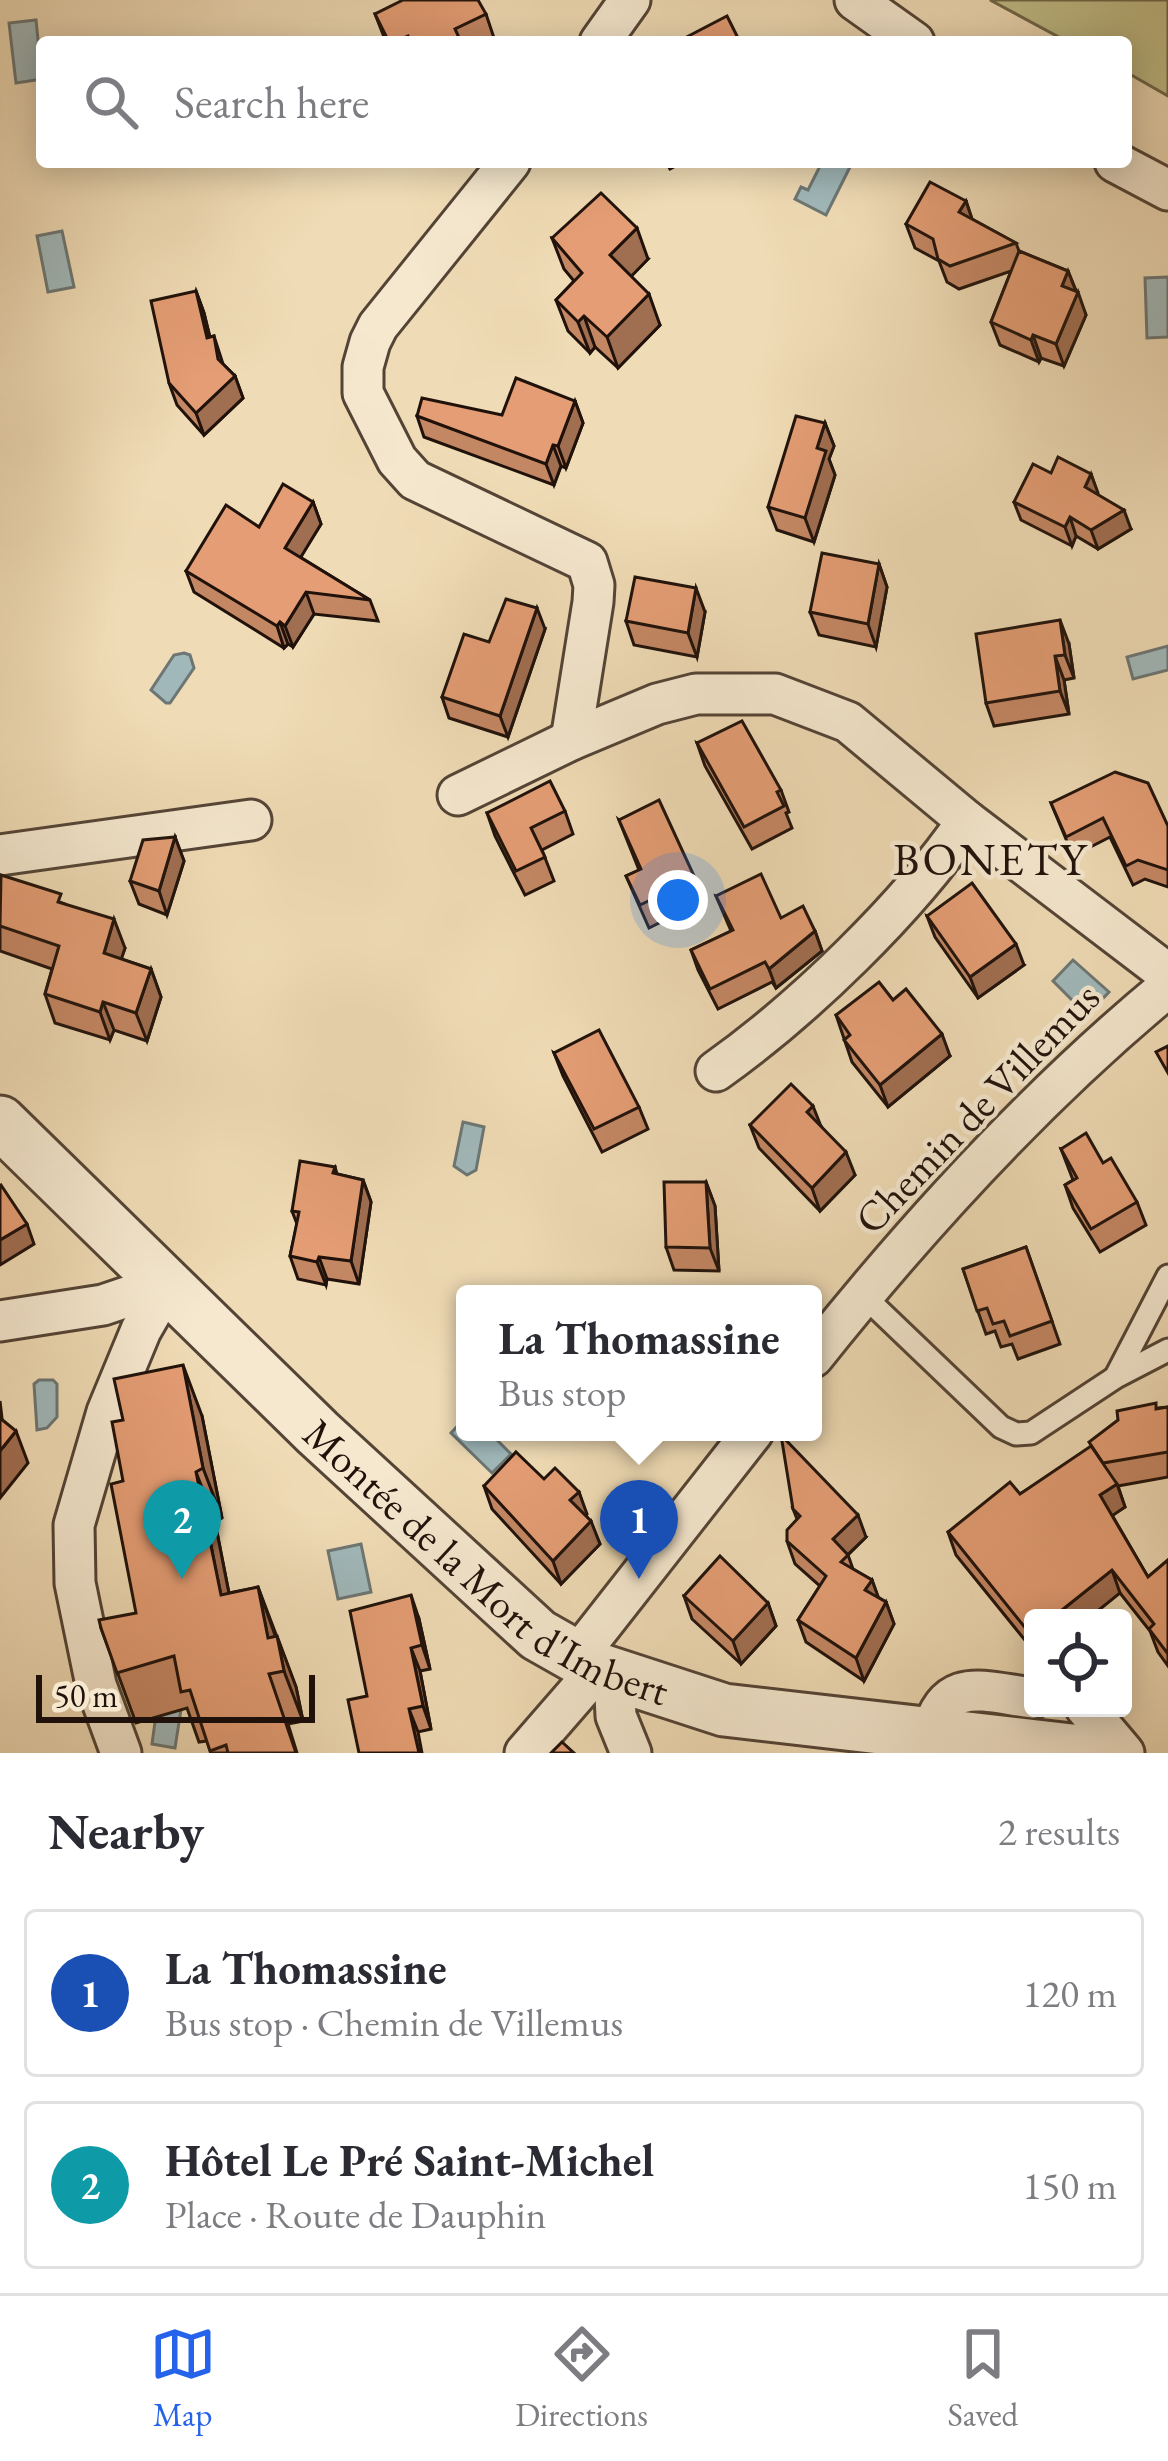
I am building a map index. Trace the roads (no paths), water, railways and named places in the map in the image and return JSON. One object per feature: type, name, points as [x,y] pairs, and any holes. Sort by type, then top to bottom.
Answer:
[{"type":"street","points":[[604,36],[630,0]]},
{"type":"street","points":[[855,0],[906,36]]},
{"type":"street","points":[[505,168],[378,326],[364,367],[363,393],[391,449],[416,480],[587,562],[593,602],[571,740]]},
{"type":"street","points":[[1126,168],[1168,190]]},
{"type":"street","points":[[458,795],[657,704],[697,694],[776,694],[848,722],[967,821],[1168,974]]},
{"type":"street","points":[[0,855],[250,820]]},
{"type":"street","points":[[716,1071],[852,953],[967,821]]},
{"type":"street","name":"Chemin de Villemus","points":[[822,1346],[990,1153],[1111,1034],[1168,987]]},
{"type":"street","name":"Montée de la Mort d'Imbert","points":[[0,1122],[335,1448],[538,1635],[596,1668],[724,1710],[1098,1753]]},
{"type":"street","points":[[0,1321],[103,1305],[167,1283]]},
{"type":"street","points":[[121,1753],[96,1685],[76,1582],[74,1525],[102,1426],[141,1330],[167,1283]]},
{"type":"street","points":[[103,1305],[119,1310],[141,1330]]},
{"type":"street","points":[[525,1753],[596,1668],[748,1441]]},
{"type":"street","points":[[596,1668],[631,1753]]},
{"type":"street","points":[[931,1736],[947,1697],[960,1692],[1024,1697]]},
{"type":"street","points":[[1094,1717],[1124,1753]]},
{"type":"lane","points":[[1116,1377],[1168,1276]]},
{"type":"lane","points":[[863,1295],[1009,1432],[1031,1433],[1116,1377],[1168,1350]]},
{"type":"water","points":[[36,20],[36,80],[16,83],[9,23]]},
{"type":"water","points":[[819,168],[850,168],[826,215],[795,199],[801,187],[808,190]]},
{"type":"water","points":[[62,231],[74,287],[48,292],[37,236]]},
{"type":"water","points":[[1168,277],[1168,337],[1147,338],[1145,278]]},
{"type":"water","points":[[1168,646],[1168,670],[1133,679],[1127,657]]},
{"type":"water","points":[[174,655],[190,655],[194,668],[166,703],[151,690]]},
{"type":"water","points":[[1073,960],[1109,992],[1087,1015],[1053,981]]},
{"type":"water","points":[[463,1122],[484,1127],[476,1170],[467,1175],[454,1166]]},
{"type":"water","points":[[39,1380],[57,1384],[57,1417],[47,1428],[37,1430],[34,1384]]},
{"type":"water","points":[[459,1441],[498,1441],[511,1454],[492,1473]]},
{"type":"water","points":[[361,1544],[371,1592],[338,1599],[328,1551]]},
{"type":"water","points":[[158,1700],[182,1703],[175,1748],[152,1744]]},
{"type":"place","name":"Hôtel Le Pré Saint-Michel","points":[[182,1579]]},
{"type":"place","name":"La Thomassine","points":[[639,1579]]},
{"type":"district","name":"BONETY","points":[[991,859]]}]
